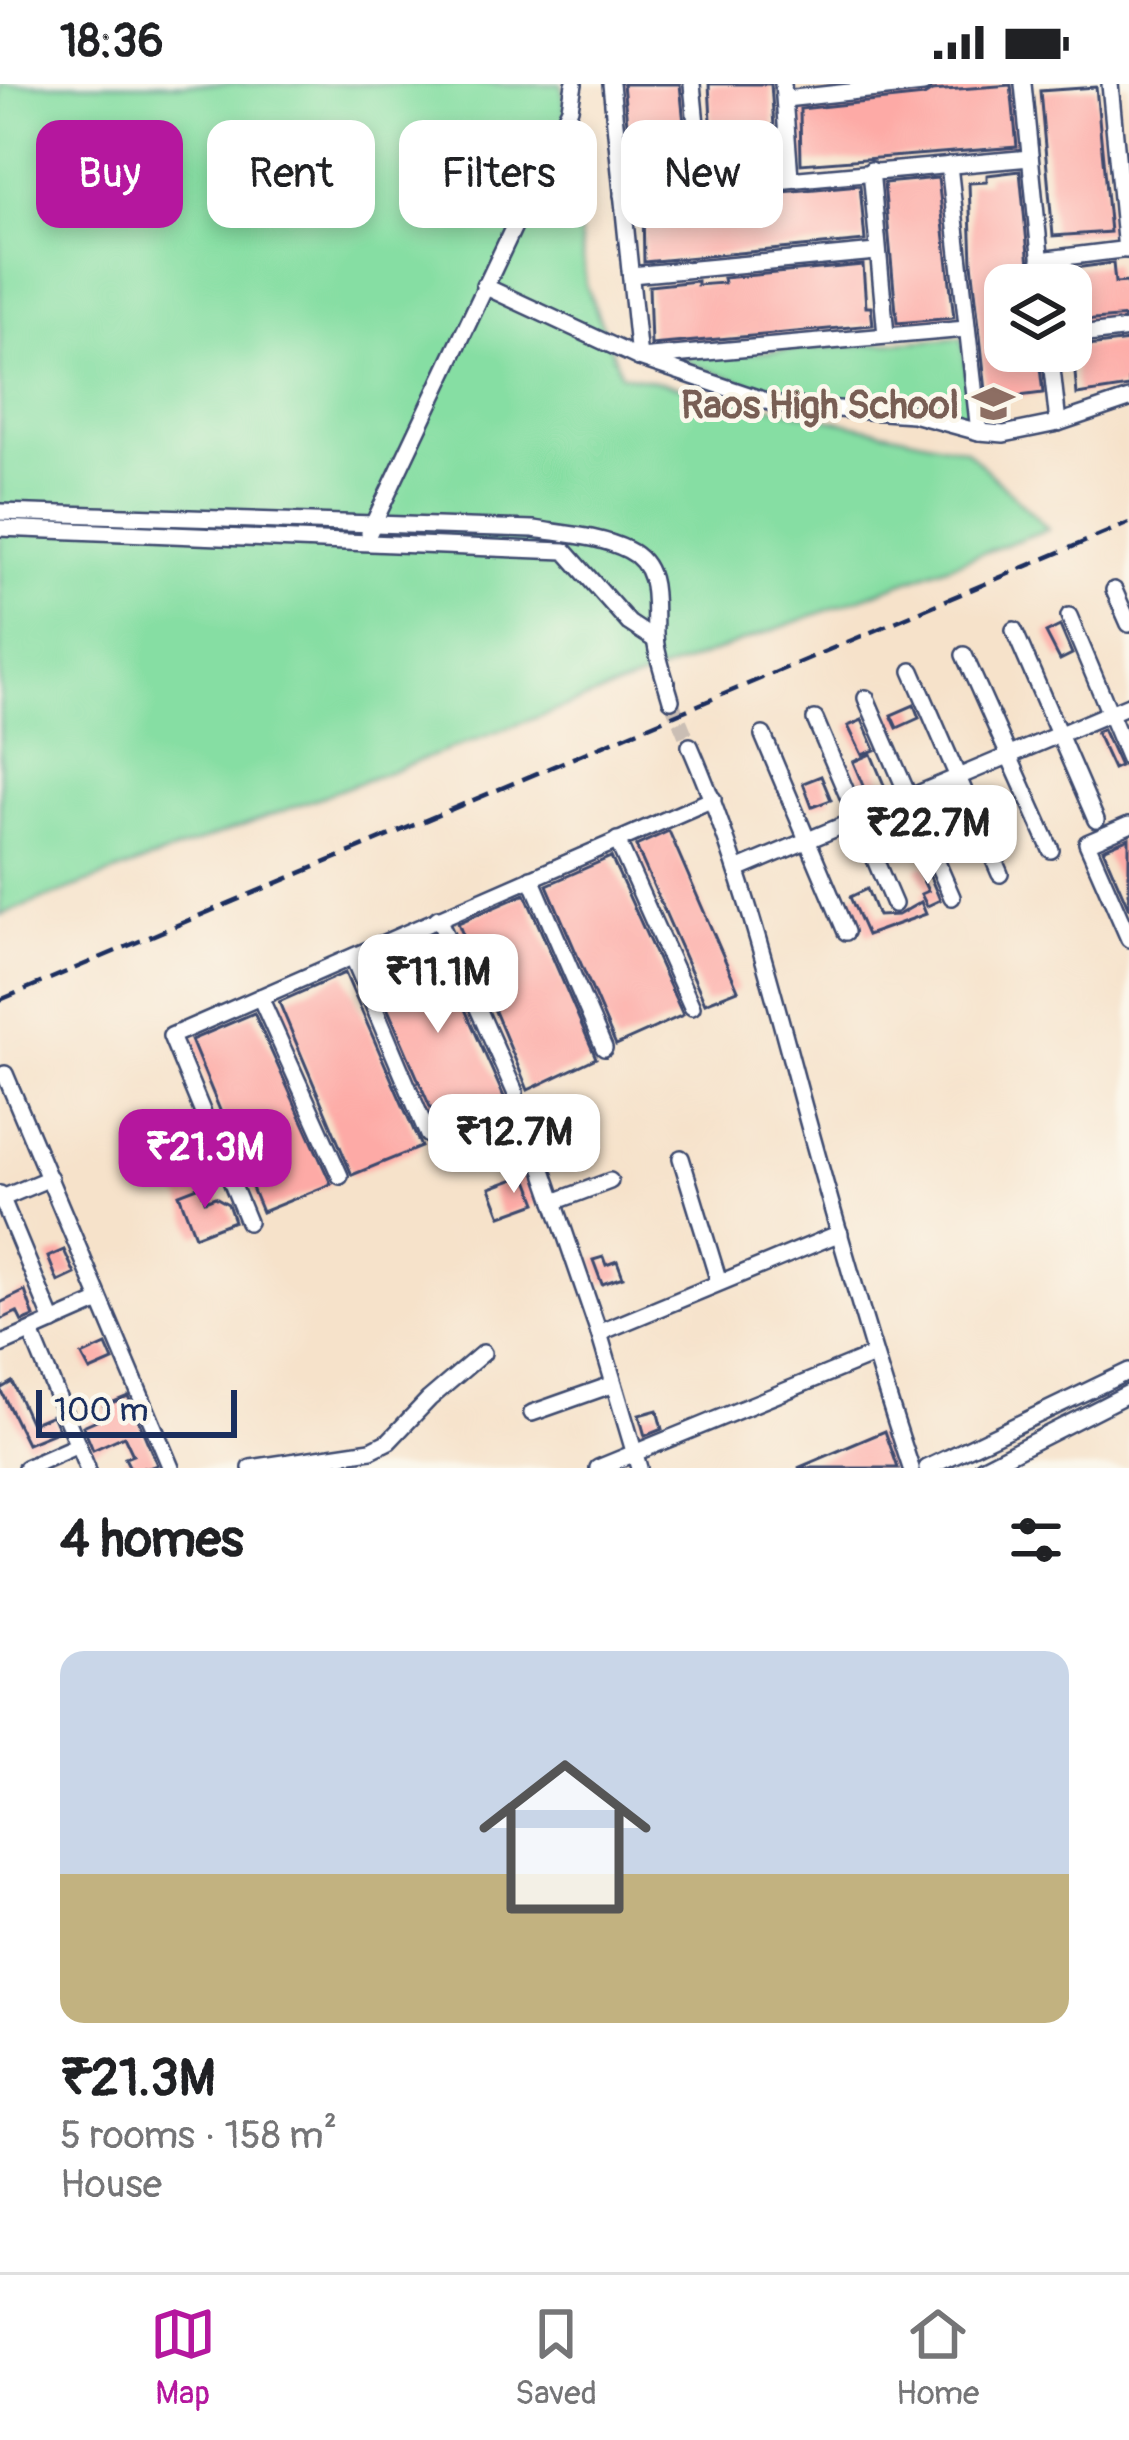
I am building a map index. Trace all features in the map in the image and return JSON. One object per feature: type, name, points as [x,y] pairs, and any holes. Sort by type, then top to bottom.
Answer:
[{"type":"street","points":[[369,533],[570,108],[574,84]]},
{"type":"street","points":[[611,84],[621,185]]},
{"type":"street","points":[[692,84],[696,120]]},
{"type":"street","points":[[790,177],[784,91],[923,84]]},
{"type":"street","points":[[1023,84],[1040,264]]},
{"type":"street","points":[[1040,260],[1127,250],[1110,84]]},
{"type":"street","points":[[783,178],[1030,158]]},
{"type":"street","points":[[949,165],[980,432]]},
{"type":"street","points":[[871,170],[886,335]]},
{"type":"street","points":[[626,228],[639,358]]},
{"type":"street","points":[[631,275],[876,252]]},
{"type":"street","points":[[484,286],[639,358],[778,405],[913,414],[1004,434],[1058,423],[1129,399]]},
{"type":"street","points":[[639,358],[966,329]]},
{"type":"street","points":[[1092,333],[1129,329]]},
{"type":"street","points":[[1052,372],[1058,423]]},
{"type":"street","points":[[0,512],[369,533],[565,551],[629,622],[655,640]]},
{"type":"street","points":[[0,528],[369,533],[534,529],[578,536],[629,550],[651,574],[655,640],[671,700]]},
{"type":"street","points":[[565,551],[578,536]]},
{"type":"street","points":[[1114,590],[1129,624]]},
{"type":"street","points":[[1069,616],[1129,759]]},
{"type":"street","points":[[1014,630],[1096,820]]},
{"type":"street","points":[[964,655],[1052,850]]},
{"type":"street","points":[[912,671],[1000,874]]},
{"type":"street","points":[[866,698],[952,897]]},
{"type":"street","points":[[737,870],[1129,705]]},
{"type":"street","points":[[815,718],[894,904]]},
{"type":"street","points":[[763,735],[846,932]]},
{"type":"street","points":[[690,746],[737,870],[873,1354],[911,1468]]},
{"type":"street","points":[[248,1222],[172,1036],[713,799]]},
{"type":"street","points":[[1129,825],[1088,843],[1129,939]]},
{"type":"street","points":[[617,840],[692,1007]]},
{"type":"street","points":[[530,878],[604,1048]]},
{"type":"street","points":[[438,918],[515,1092]]},
{"type":"street","points":[[353,956],[428,1136]]},
{"type":"street","points":[[260,998],[340,1176]]},
{"type":"street","points":[[5,1074],[171,1468]]},
{"type":"street","points":[[539,1158],[637,1461]]},
{"type":"street","points":[[681,1158],[719,1282]]},
{"type":"street","points":[[50,1178],[1,1197],[53,1322]]},
{"type":"street","points":[[554,1202],[610,1180]]},
{"type":"street","points":[[599,1333],[840,1233]]},
{"type":"street","points":[[0,1346],[100,1301]]},
{"type":"street","points":[[31,1332],[87,1468]]},
{"type":"street","points":[[251,1468],[371,1450],[388,1442],[482,1353]]},
{"type":"street","points":[[598,1468],[637,1461],[873,1354]]},
{"type":"street","points":[[927,1468],[1129,1371]]},
{"type":"street","points":[[532,1413],[614,1384]]},
{"type":"street","points":[[982,1468],[1129,1394]]},
{"type":"street","points":[[26,1468],[78,1445]]},
{"type":"green space","points":[[0,84],[562,84],[566,120],[399,120],[399,228],[579,228],[586,285],[621,374],[965,449],[1048,529],[0,915]]},
{"type":"green space","points":[[962,338],[973,419],[872,403],[788,397],[674,358]]},
{"type":"water","points":[[188,1155],[200,1184],[179,1193],[167,1163]]},
{"type":"building","points":[[623,84],[680,84],[684,120],[627,120]]},
{"type":"building","points":[[709,84],[771,84],[774,120],[711,120]]},
{"type":"building","points":[[1011,85],[1017,147],[801,164],[800,109]]},
{"type":"building","points":[[1096,87],[1110,232],[1053,236],[1040,91]]},
{"type":"building","points":[[1020,171],[1029,264],[984,264],[984,372],[1040,372],[1043,393],[987,400],[972,263],[969,183],[987,182],[987,175]]},
{"type":"building","points":[[938,178],[954,318],[897,323],[884,183]]},
{"type":"building","points":[[860,185],[865,241],[644,262],[643,228],[783,228],[783,192]]},
{"type":"building","points":[[1113,263],[1115,283],[1128,282],[1129,317],[1092,320],[1092,266]]},
{"type":"building","points":[[863,265],[866,307],[871,307],[873,325],[651,345],[649,286],[724,283],[723,278]]},
{"type":"building","points":[[1129,341],[1129,387],[1077,395],[1075,372],[1092,372],[1092,345]]},
{"type":"building","points":[[1060,626],[1072,654],[1060,660],[1046,633]]},
{"type":"building","points":[[914,705],[919,718],[897,728],[891,715]]},
{"type":"building","points":[[862,720],[875,750],[862,755],[848,726]]},
{"type":"building","points":[[1103,729],[1120,766],[1113,769],[1096,732]]},
{"type":"building","points":[[871,754],[887,792],[869,800],[853,762]]},
{"type":"building","points":[[821,776],[831,800],[812,807],[803,783]]},
{"type":"building","points":[[669,831],[738,990],[705,1003],[636,846]]},
{"type":"building","points":[[1129,838],[1129,909],[1103,849]]},
{"type":"building","points":[[611,857],[683,1015],[616,1045],[547,885]]},
{"type":"building","points":[[925,865],[940,900],[927,906],[921,894],[928,891],[917,868]]},
{"type":"building","points":[[867,889],[878,916],[898,915],[921,902],[926,914],[867,935],[850,897]]},
{"type":"building","points":[[525,894],[596,1058],[528,1090],[458,923]]},
{"type":"building","points":[[432,935],[504,1097],[511,1103],[443,1137],[368,963]]},
{"type":"building","points":[[345,973],[421,1147],[352,1175],[279,1002]]},
{"type":"building","points":[[254,1013],[331,1184],[262,1212],[191,1040]]},
{"type":"building","points":[[526,1175],[537,1203],[501,1216],[490,1188]]},
{"type":"building","points":[[200,1186],[205,1201],[215,1197],[228,1204],[234,1221],[195,1236],[179,1194]]},
{"type":"building","points":[[64,1250],[75,1274],[58,1282],[48,1257]]},
{"type":"building","points":[[603,1257],[606,1265],[617,1261],[623,1277],[602,1284],[593,1260]]},
{"type":"building","points":[[25,1291],[34,1317],[22,1322],[17,1312],[0,1320],[0,1303]]},
{"type":"building","points":[[106,1345],[113,1361],[90,1371],[82,1356]]},
{"type":"building","points":[[12,1382],[31,1424],[52,1415],[59,1431],[27,1444],[0,1389]]},
{"type":"building","points":[[128,1396],[157,1465],[149,1468],[130,1468],[125,1458],[133,1455],[124,1436],[93,1450],[83,1426],[108,1415],[104,1406]]},
{"type":"building","points":[[657,1410],[662,1429],[645,1436],[639,1415]]},
{"type":"building","points":[[885,1431],[898,1468],[798,1468]]},
{"type":"tunnel","points":[[671,700],[690,746]]},
{"type":"railway","points":[[0,1000],[1129,523]]},
{"type":"place","name":"Raos High School","points":[[993,404]]}]
